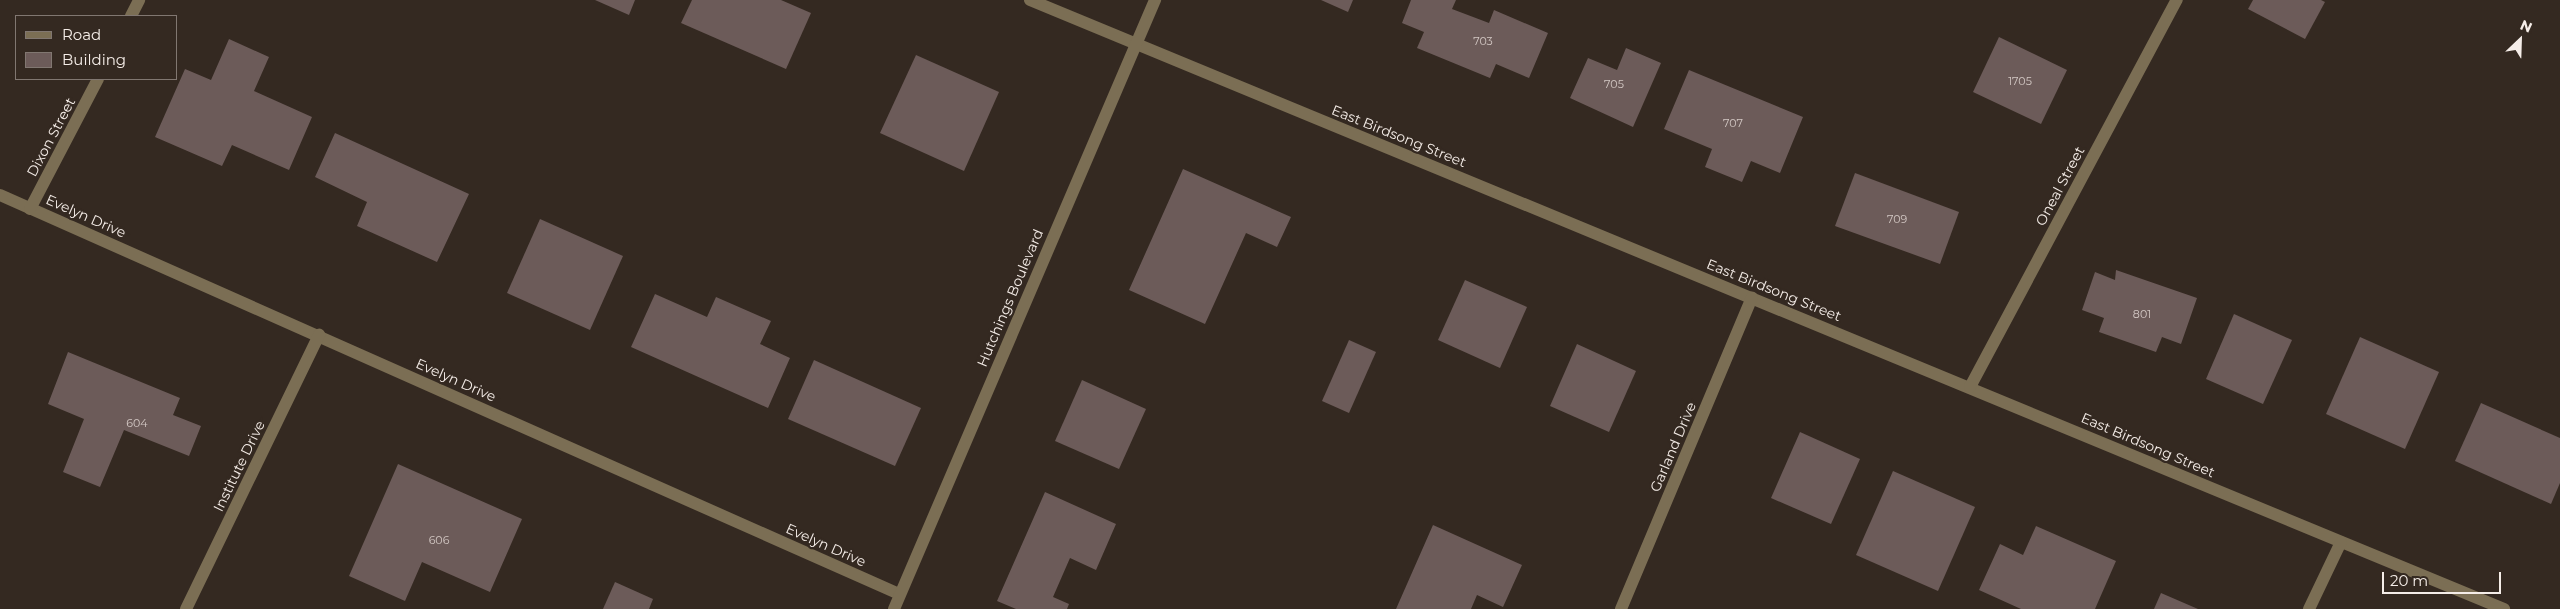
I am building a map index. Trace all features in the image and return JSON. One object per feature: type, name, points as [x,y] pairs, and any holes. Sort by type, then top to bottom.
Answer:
[{"type":"street","points":[[132,15],[139,0]]},
{"type":"street","name":"East Birdsong Street","points":[[1030,0],[2504,609]]},
{"type":"street","name":"Hutchings Boulevard","points":[[894,609],[1155,0]]},
{"type":"street","name":"Oneal Street","points":[[1970,387],[2177,0]]},
{"type":"street","name":"Dixon Street","points":[[30,209],[97,80]]},
{"type":"street","name":"Evelyn Drive","points":[[0,195],[899,594]]},
{"type":"street","name":"Garland Drive","points":[[1621,609],[1752,297]]},
{"type":"street","name":"Institute Drive","points":[[186,609],[319,336]]},
{"type":"street","points":[[2309,609],[2341,542]]},
{"type":"building","points":[[595,0],[635,0],[629,15]]},
{"type":"building","points":[[692,0],[781,0],[811,13],[786,69],[681,23]]},
{"type":"building","points":[[1321,0],[1353,0],[1348,12]]},
{"type":"building","points":[[1411,0],[1456,0],[1452,9],[1489,23],[1494,10],[1548,33],[1529,78],[1496,64],[1490,78],[1417,48],[1424,32],[1402,23]]},
{"type":"building","points":[[2253,0],[2321,0],[2325,2],[2305,39],[2248,9]]},
{"type":"building","points":[[1999,37],[2067,70],[2041,124],[1973,92]]},
{"type":"building","points":[[229,39],[269,57],[254,91],[312,117],[289,170],[232,145],[222,166],[155,137],[185,69],[211,80]]},
{"type":"building","points":[[1626,48],[1661,63],[1633,127],[1570,98],[1588,58],[1617,70]]},
{"type":"building","points":[[916,55],[999,92],[964,171],[880,133]]},
{"type":"building","points":[[1689,70],[1803,117],[1780,173],[1751,161],[1742,182],[1705,167],[1712,149],[1664,129]]},
{"type":"building","points":[[335,133],[469,194],[437,262],[357,226],[367,202],[315,177]]},
{"type":"building","points":[[1183,169],[1291,217],[1277,247],[1246,233],[1205,324],[1129,290]]},
{"type":"building","points":[[1855,173],[1959,212],[1940,264],[1835,226]]},
{"type":"building","points":[[540,219],[623,256],[590,330],[507,293]]},
{"type":"building","points":[[2116,270],[2197,298],[2181,344],[2162,337],[2156,352],[2099,332],[2104,318],[2082,310],[2095,272],[2115,280]]},
{"type":"building","points":[[1465,280],[1527,307],[1500,368],[1438,340]]},
{"type":"building","points":[[655,294],[707,317],[716,297],[771,321],[760,344],[790,358],[768,408],[631,347]]},
{"type":"building","points":[[2234,314],[2292,340],[2263,404],[2206,379]]},
{"type":"building","points":[[2360,337],[2439,372],[2405,449],[2326,414]]},
{"type":"building","points":[[1349,340],[1376,352],[1349,413],[1322,401]]},
{"type":"building","points":[[1577,344],[1636,371],[1609,432],[1550,406]]},
{"type":"building","points":[[68,352],[180,398],[173,415],[201,426],[189,456],[124,430],[100,487],[63,472],[84,419],[48,404]]},
{"type":"building","points":[[814,360],[921,408],[895,466],[788,419]]},
{"type":"building","points":[[1082,380],[1146,409],[1119,469],[1055,441]]},
{"type":"building","points":[[2481,403],[2560,438],[2560,483],[2551,504],[2455,461]]},
{"type":"building","points":[[1800,432],[1860,459],[1831,524],[1771,498]]},
{"type":"building","points":[[398,464],[522,519],[490,592],[422,562],[405,601],[349,576]]},
{"type":"building","points":[[1893,471],[1975,507],[1938,591],[1856,555]]},
{"type":"building","points":[[1045,492],[1116,524],[1096,570],[1070,558],[1053,597],[1069,604],[1067,609],[1016,609],[997,601]]},
{"type":"building","points":[[1433,525],[1522,565],[1503,607],[1477,595],[1471,609],[1396,609]]},
{"type":"building","points":[[2036,526],[2116,561],[2095,609],[2021,609],[1979,590],[2000,544],[2023,555]]},
{"type":"building","points":[[615,582],[653,599],[649,609],[603,609]]},
{"type":"building","points":[[2161,593],[2198,609],[2154,609]]}]
